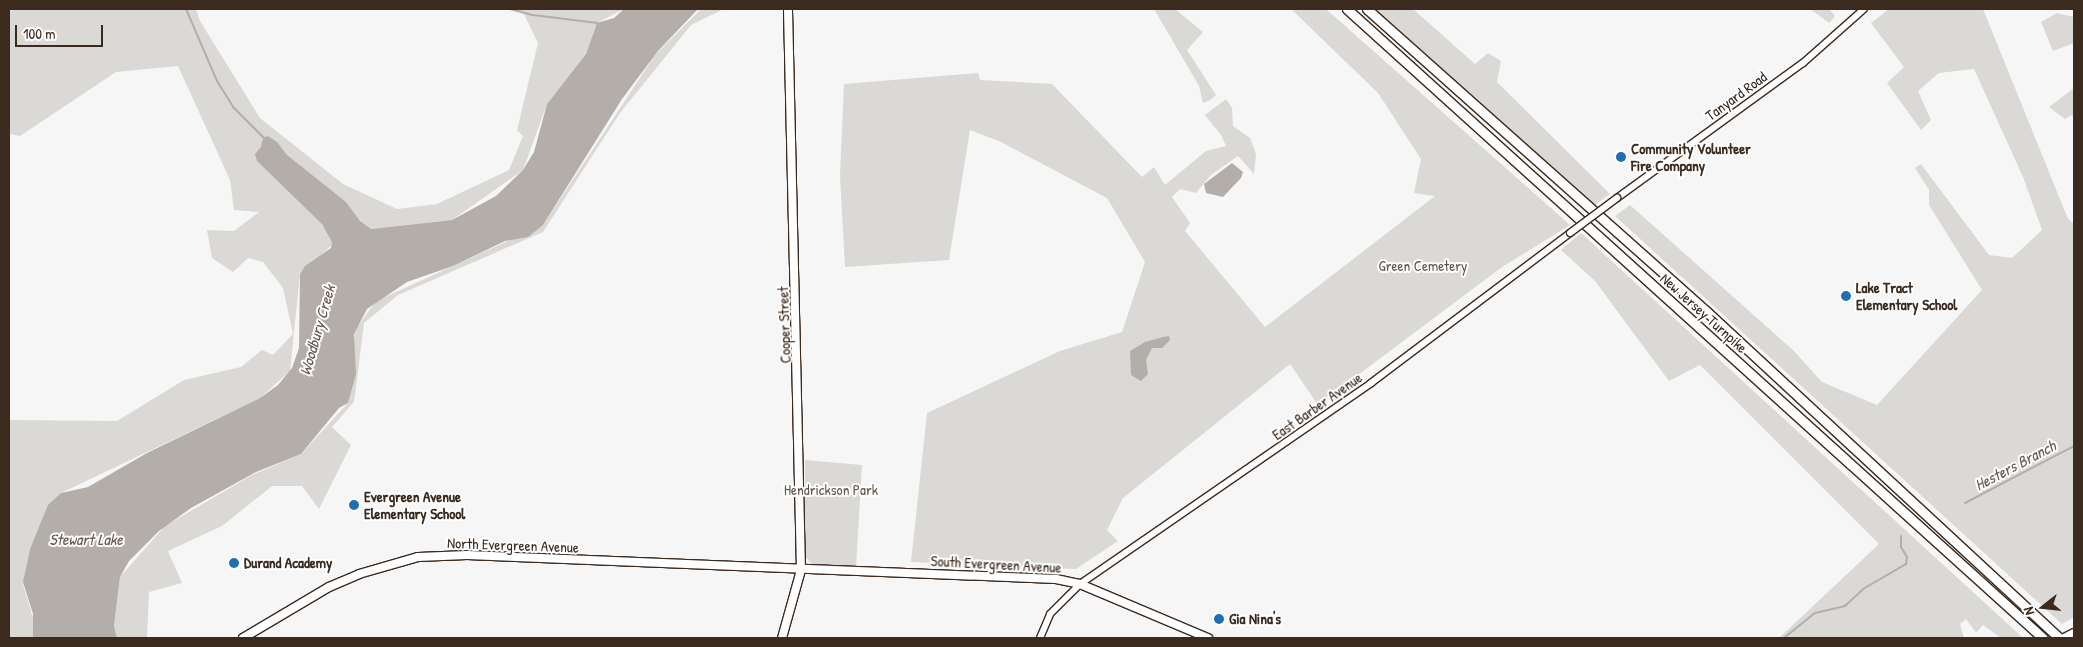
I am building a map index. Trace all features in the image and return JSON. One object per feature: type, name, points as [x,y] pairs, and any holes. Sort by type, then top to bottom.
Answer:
[{"type":"highway","name":"New Jersey Turnpike","points":[[1347,9],[2043,638]]},
{"type":"highway","name":"New Jersey Turnpike","points":[[1367,9],[1706,310],[2059,638]]},
{"type":"main road","name":"Cooper Street","points":[[782,638],[801,570],[788,9]]},
{"type":"main road","name":"North Evergreen Avenue","points":[[243,638],[339,582],[418,557],[473,556],[801,570]]},
{"type":"main road","name":"South Evergreen Avenue","points":[[801,570],[1056,579],[1080,584],[1208,638]]},
{"type":"main road","points":[[2064,638],[2074,633]]},
{"type":"street","name":"Tanyard Road","points":[[1617,198],[1803,63],[1864,9]]},
{"type":"street","name":"East Barber Avenue","points":[[1040,638],[1050,614],[1080,584],[1371,383],[1617,198]]},
{"type":"green space","points":[[15,9],[196,9],[200,21],[260,118],[343,184],[397,209],[437,204],[509,170],[523,136],[517,130],[538,43],[524,14],[516,9],[624,9],[597,23],[586,54],[547,104],[523,170],[452,220],[371,229],[332,245],[300,274],[290,371],[260,398],[61,493],[30,549],[23,584],[33,618],[34,638],[9,638],[9,420],[117,421],[184,380],[241,367],[262,350],[273,355],[293,334],[283,288],[263,262],[248,258],[233,272],[212,258],[207,230],[234,231],[259,212],[234,210],[230,180],[178,66],[116,72],[20,136],[9,134],[9,11]]},
{"type":"green space","points":[[701,9],[724,9],[691,25],[620,113],[543,232],[398,295],[364,323],[354,402],[332,427],[351,445],[319,509],[302,486],[272,486],[222,526],[168,551],[182,583],[149,592],[147,638],[117,638],[114,626],[120,577],[165,526],[252,475],[301,454],[348,403],[355,330],[376,301],[543,225],[655,55]]},
{"type":"green space","points":[[1154,9],[1175,9],[1203,32],[1187,50],[1216,95],[1210,100],[1203,103],[1199,86]]},
{"type":"green space","name":"Green Cemetery","points":[[1291,9],[1326,9],[1570,225],[1502,267],[1318,405],[1290,364],[1123,498],[1107,530],[1118,541],[1076,569],[911,562],[927,413],[1060,351],[1122,332],[1145,262],[1107,198],[1001,142],[970,130],[949,260],[845,267],[840,175],[844,84],[978,73],[980,80],[1052,84],[1142,177],[1154,167],[1165,185],[1206,151],[1226,146],[1221,135],[1205,115],[1226,99],[1232,108],[1233,126],[1250,138],[1256,154],[1254,174],[1238,156],[1211,175],[1196,193],[1180,189],[1172,197],[1190,223],[1185,231],[1265,327],[1435,196],[1414,193],[1421,159],[1378,93]]},
{"type":"green space","points":[[1375,9],[1413,9],[1475,64],[1488,53],[1501,61],[1497,82],[1610,194],[1595,205]]},
{"type":"green space","points":[[1810,9],[1829,9],[1835,16],[1829,23]]},
{"type":"green space","points":[[1889,9],[1983,9],[2068,219],[2074,224],[2074,617],[2062,624],[1615,216],[1630,205],[1793,350],[1822,382],[1877,405],[1982,290],[1929,205],[1929,190],[1915,168],[1921,164],[1989,255],[2012,258],[2042,230],[2023,177],[1974,69],[1939,73],[1918,91],[1931,120],[1921,130],[1887,83],[1904,67],[1871,23]]},
{"type":"green space","points":[[2057,13],[2074,17],[2074,43],[2053,51],[2041,22]]},
{"type":"green space","points":[[2074,88],[2074,117],[2072,115],[2065,119],[2049,107]]},
{"type":"green space","points":[[1581,233],[2024,638],[2001,638],[1983,625],[1976,633],[1966,619],[1960,624],[1964,638],[1779,638],[1879,544],[1700,365],[1669,381],[1595,281],[1561,250]]},
{"type":"green space","name":"Hendrickson Park","points":[[805,460],[862,465],[856,568],[813,566],[805,556]]},
{"type":"water","name":"Stewart Lake","points":[[624,9],[698,9],[658,51],[622,99],[543,225],[528,237],[505,241],[453,266],[407,282],[367,309],[354,334],[356,374],[348,403],[339,408],[301,454],[256,472],[191,508],[159,531],[129,561],[120,577],[114,626],[117,638],[33,638],[33,614],[23,582],[30,549],[48,505],[61,493],[88,487],[147,453],[260,398],[278,385],[292,368],[299,348],[300,274],[305,266],[331,248],[332,242],[322,224],[257,161],[255,154],[261,147],[263,138],[268,136],[277,142],[287,155],[346,202],[360,221],[371,229],[452,220],[496,196],[523,170],[534,152],[547,104],[586,54],[597,23],[614,18]]},
{"type":"water","points":[[1232,163],[1243,172],[1241,178],[1223,197],[1206,193],[1204,184]]},
{"type":"water","points":[[1169,336],[1170,340],[1162,348],[1152,348],[1146,360],[1148,374],[1141,381],[1131,375],[1130,351],[1145,342]]},
{"type":"waterway","points":[[186,9],[217,81],[233,107],[265,139]]},
{"type":"waterway","points":[[510,9],[533,15],[598,23]]},
{"type":"waterway","name":"Hesters Branch","points":[[1965,503],[2074,446]]},
{"type":"waterway","name":"Hesters Branch","points":[[1784,638],[1815,613],[1845,606],[1863,589],[1906,564],[1907,557],[1901,547],[1901,536]]},
{"type":"place","name":"Community Volunteer Fire Company","points":[[1621,157]]},
{"type":"place","name":"Lake Tract Elementary School","points":[[1846,296]]},
{"type":"place","name":"Evergreen Avenue Elementary School","points":[[354,505]]},
{"type":"place","name":"Durand Academy","points":[[234,563]]},
{"type":"place","name":"Gia Nina's","points":[[1219,619]]},
{"type":"water label","name":"Woodbury Creek","points":[[317,330]]}]
